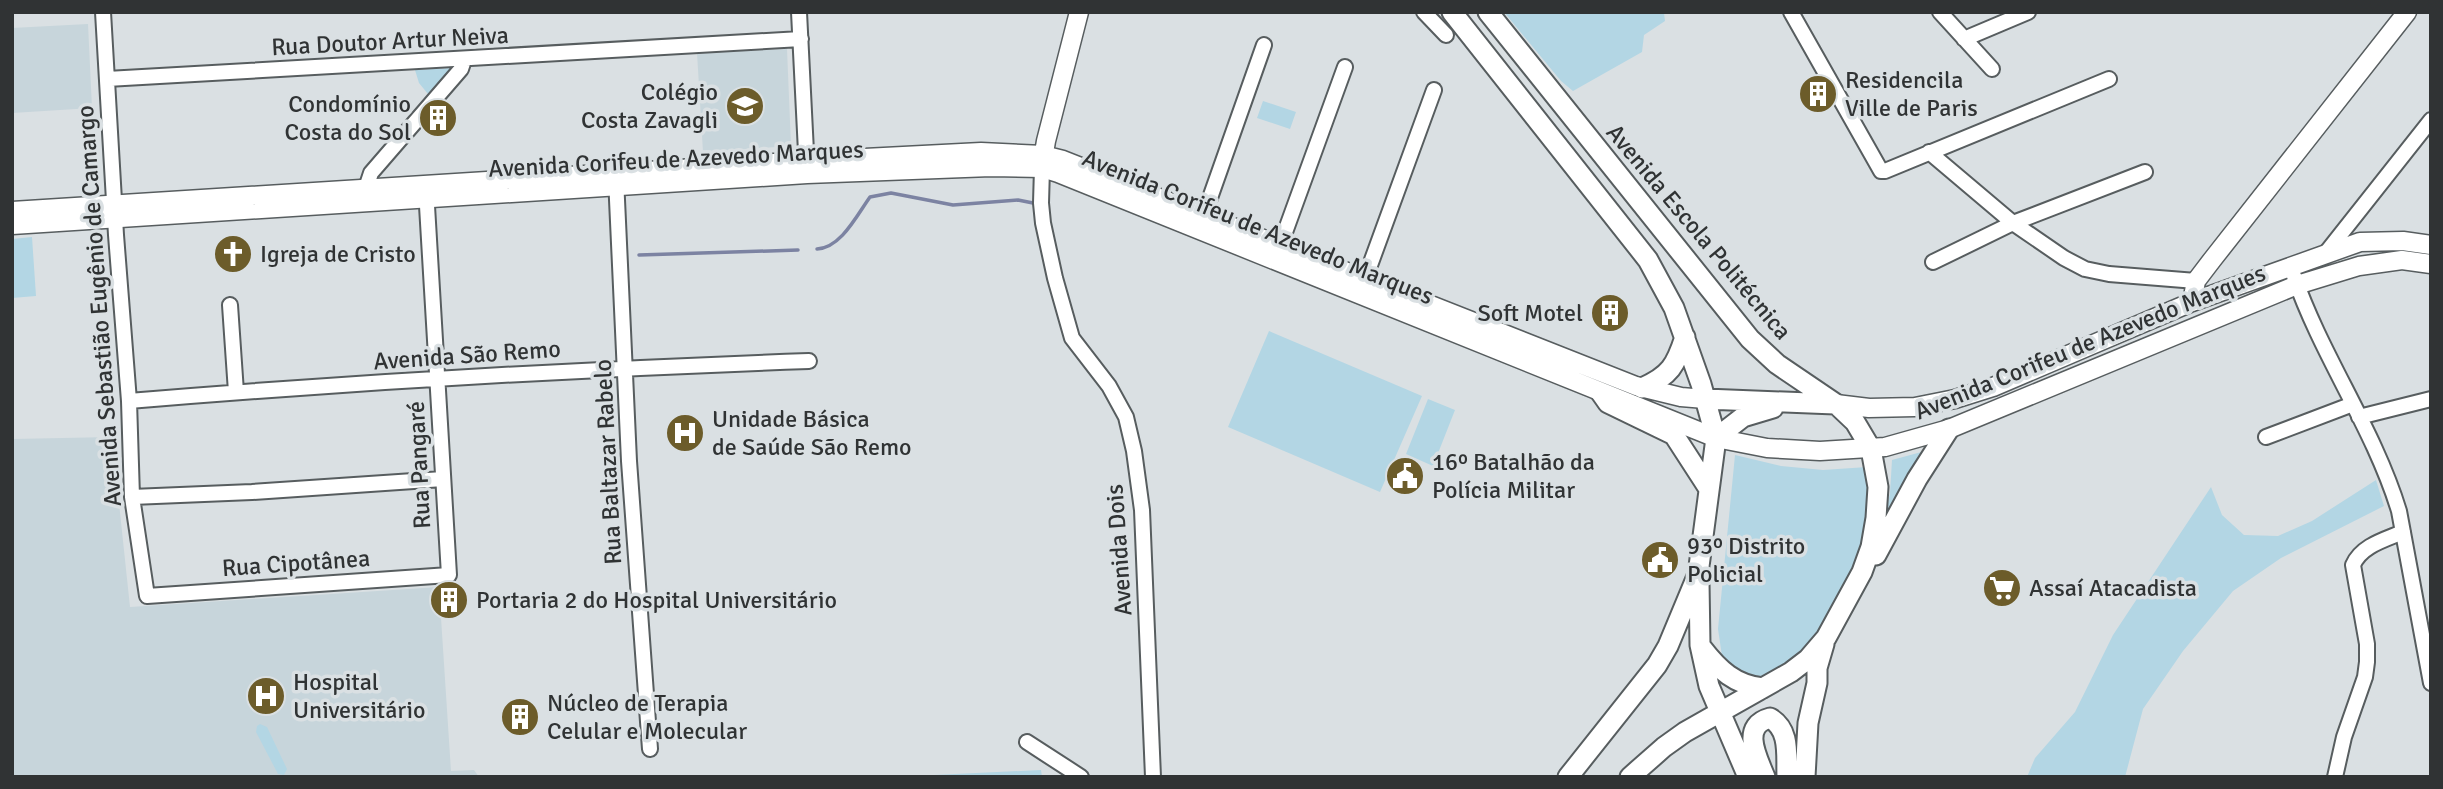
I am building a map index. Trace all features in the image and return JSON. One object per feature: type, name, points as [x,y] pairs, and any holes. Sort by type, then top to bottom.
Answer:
[{"type":"highway","points":[[1452,12],[1648,260],[1665,288],[1685,337],[1716,438],[1698,574],[1700,645],[1709,686],[1719,714],[1748,777]]},
{"type":"highway","name":"Avenida Escola Politécnica","points":[[1488,12],[1751,339],[1797,379],[1836,404],[1855,422],[1871,449],[1878,488],[1877,518],[1871,547],[1863,572],[1826,638],[1808,659],[1791,672],[1685,732],[1630,777]]},
{"type":"highway","points":[[1642,388],[1666,375],[1679,356],[1685,337]]},
{"type":"highway","points":[[1601,393],[1608,403],[1677,437],[1709,489]]},
{"type":"highway","name":"Avenida Corifeu de Azevedo Marques","points":[[1705,400],[1836,404]]},
{"type":"highway","points":[[1716,438],[1743,417],[1790,404]]},
{"type":"highway","points":[[1805,777],[1808,723],[1817,683],[1816,668],[1826,638],[1844,617],[1917,479],[1949,429]]},
{"type":"highway","points":[[1569,777],[1657,665],[1668,646],[1698,574]]},
{"type":"highway","points":[[1700,645],[1718,668],[1734,680],[1763,688]]},
{"type":"highway","points":[[1765,777],[1751,741],[1754,729],[1762,720],[1770,718],[1782,727],[1785,735],[1787,777]]},
{"type":"main road","points":[[1043,161],[1079,12]]},
{"type":"main road","points":[[2192,302],[2196,281],[2407,12]]},
{"type":"main road","name":"Avenida Corifeu de Azevedo Marques","points":[[12,211],[115,211],[807,167],[982,167],[1063,160],[1642,388],[1705,400]]},
{"type":"main road","name":"Avenida Corifeu de Azevedo Marques","points":[[1043,161],[1058,173],[1601,393],[1716,438],[1767,448],[1820,451],[1871,449],[1949,429],[2297,285],[2359,266],[2402,260],[2431,264]]},
{"type":"main road","name":"Avenida Corifeu de Azevedo Marques","points":[[12,225],[115,211]]},
{"type":"main road","name":"Avenida Corifeu de Azevedo Marques","points":[[1836,404],[1869,408],[1915,407],[1955,399],[1993,387],[2209,295],[2360,242],[2403,241],[2431,245]]},
{"type":"main road","points":[[2202,323],[2212,284],[2211,261]]},
{"type":"street","name":"Avenida Sebastião Eugênio de Camargo","points":[[103,12],[129,401],[132,497],[147,596]]},
{"type":"street","points":[[799,12],[807,167]]},
{"type":"street","points":[[1424,12],[1446,35]]},
{"type":"street","points":[[1791,12],[1881,170],[1885,171],[2109,79]]},
{"type":"street","points":[[1940,12],[1992,69]]},
{"type":"street","points":[[1964,39],[2028,12]]},
{"type":"street","name":"Rua Doutor Artur Neiva","points":[[107,79],[801,39]]},
{"type":"street","points":[[1203,215],[1264,45]]},
{"type":"street","points":[[366,195],[371,173],[461,69],[464,60]]},
{"type":"street","points":[[1280,246],[1345,67]]},
{"type":"street","points":[[1365,279],[1434,90]]},
{"type":"street","points":[[2325,254],[2431,120]]},
{"type":"street","points":[[1929,152],[2013,223],[2064,258],[2085,268],[2109,274],[2196,281]]},
{"type":"street","name":"Avenida Dois","points":[[1043,161],[1043,223],[1072,338],[1109,386],[1126,418],[1134,451],[1142,510],[1153,777]]},
{"type":"street","points":[[1933,262],[2013,223],[2145,172]]},
{"type":"street","name":"Rua Baltazar Rabelo","points":[[616,179],[629,461],[650,749]]},
{"type":"street","name":"Rua Pangaré","points":[[426,191],[449,575]]},
{"type":"street","points":[[2290,265],[2392,486],[2424,612],[2431,683]]},
{"type":"street","points":[[230,305],[236,392]]},
{"type":"street","name":"Avenida São Remo","points":[[129,401],[437,377],[809,361]]},
{"type":"street","points":[[2266,437],[2356,410],[2431,399]]},
{"type":"street","points":[[132,497],[443,479]]},
{"type":"street","points":[[2335,777],[2367,662],[2367,644],[2353,565],[2357,556],[2369,547],[2403,532]]},
{"type":"street","name":"Rua Cipotânea","points":[[147,596],[449,575]]},
{"type":"street","points":[[1027,742],[1081,777]]},
{"type":"shaded area","points":[[1504,12],[1662,12],[1665,21],[1644,35],[1642,52],[1573,91],[1561,81]]},
{"type":"shaded area","points":[[88,24],[92,108],[12,113],[12,28]]},
{"type":"shaded area","name":"Colégio Costa Zavagli","points":[[787,49],[791,146],[703,152],[697,53]]},
{"type":"shaded area","points":[[452,68],[428,94],[419,83],[415,70]]},
{"type":"shaded area","points":[[1263,101],[1296,112],[1290,129],[1257,118]]},
{"type":"shaded area","points":[[32,237],[36,296],[12,298],[12,239]]},
{"type":"shaded area","points":[[1269,331],[1422,396],[1380,492],[1228,427]]},
{"type":"shaded area","points":[[1428,399],[1455,410],[1433,466],[1406,454]]},
{"type":"shaded area","name":"Hospital Universitário","points":[[112,437],[130,607],[439,587],[451,771],[474,770],[479,777],[12,777],[12,439]]},
{"type":"shaded area","points":[[1925,451],[1881,538],[1890,493],[1892,460]]},
{"type":"shaded area","points":[[1735,455],[1781,466],[1823,470],[1867,467],[1873,495],[1859,565],[1832,618],[1788,668],[1763,680],[1745,678],[1722,656],[1718,629]]},
{"type":"shaded area","points":[[2376,480],[2384,506],[2281,558],[2233,591],[2183,651],[2143,709],[2125,777],[2027,777],[2035,758],[2075,712],[2113,635],[2211,487],[2222,515],[2244,535],[2278,536],[2312,521]]},
{"type":"shaded area","points":[[260,724],[267,727],[287,769],[284,775],[278,774],[256,732]]},
{"type":"shaded area","points":[[1041,770],[1042,777],[892,777]]},
{"type":"waterway","points":[[817,249],[826,247],[841,237],[870,197],[891,193],[953,205],[1018,200],[1033,203]]},
{"type":"waterway","points":[[639,255],[798,250]]},
{"type":"place","name":"Residencila Ville de Paris","points":[[1818,94]]},
{"type":"place","name":"Colégio Costa Zavagli","points":[[745,106]]},
{"type":"place","name":"Condomínio Costa do Sol","points":[[438,118]]},
{"type":"place","name":"Igreja de Cristo","points":[[233,254]]},
{"type":"place","name":"Soft Motel","points":[[1610,313]]},
{"type":"place","name":"Unidade Básica de Saúde São Remo","points":[[685,433]]},
{"type":"place","name":"16º Batalhão da Polícia Militar","points":[[1405,476]]},
{"type":"place","name":"93º Distrito Policial","points":[[1660,560]]},
{"type":"place","name":"Assaí Atacadista","points":[[2002,588]]},
{"type":"place","name":"Portaria 2 do Hospital Universitário","points":[[449,600]]},
{"type":"place","name":"Hospital Universitário","points":[[266,696]]},
{"type":"place","name":"Núcleo de Terapia Celular e Molecular","points":[[520,717]]}]
